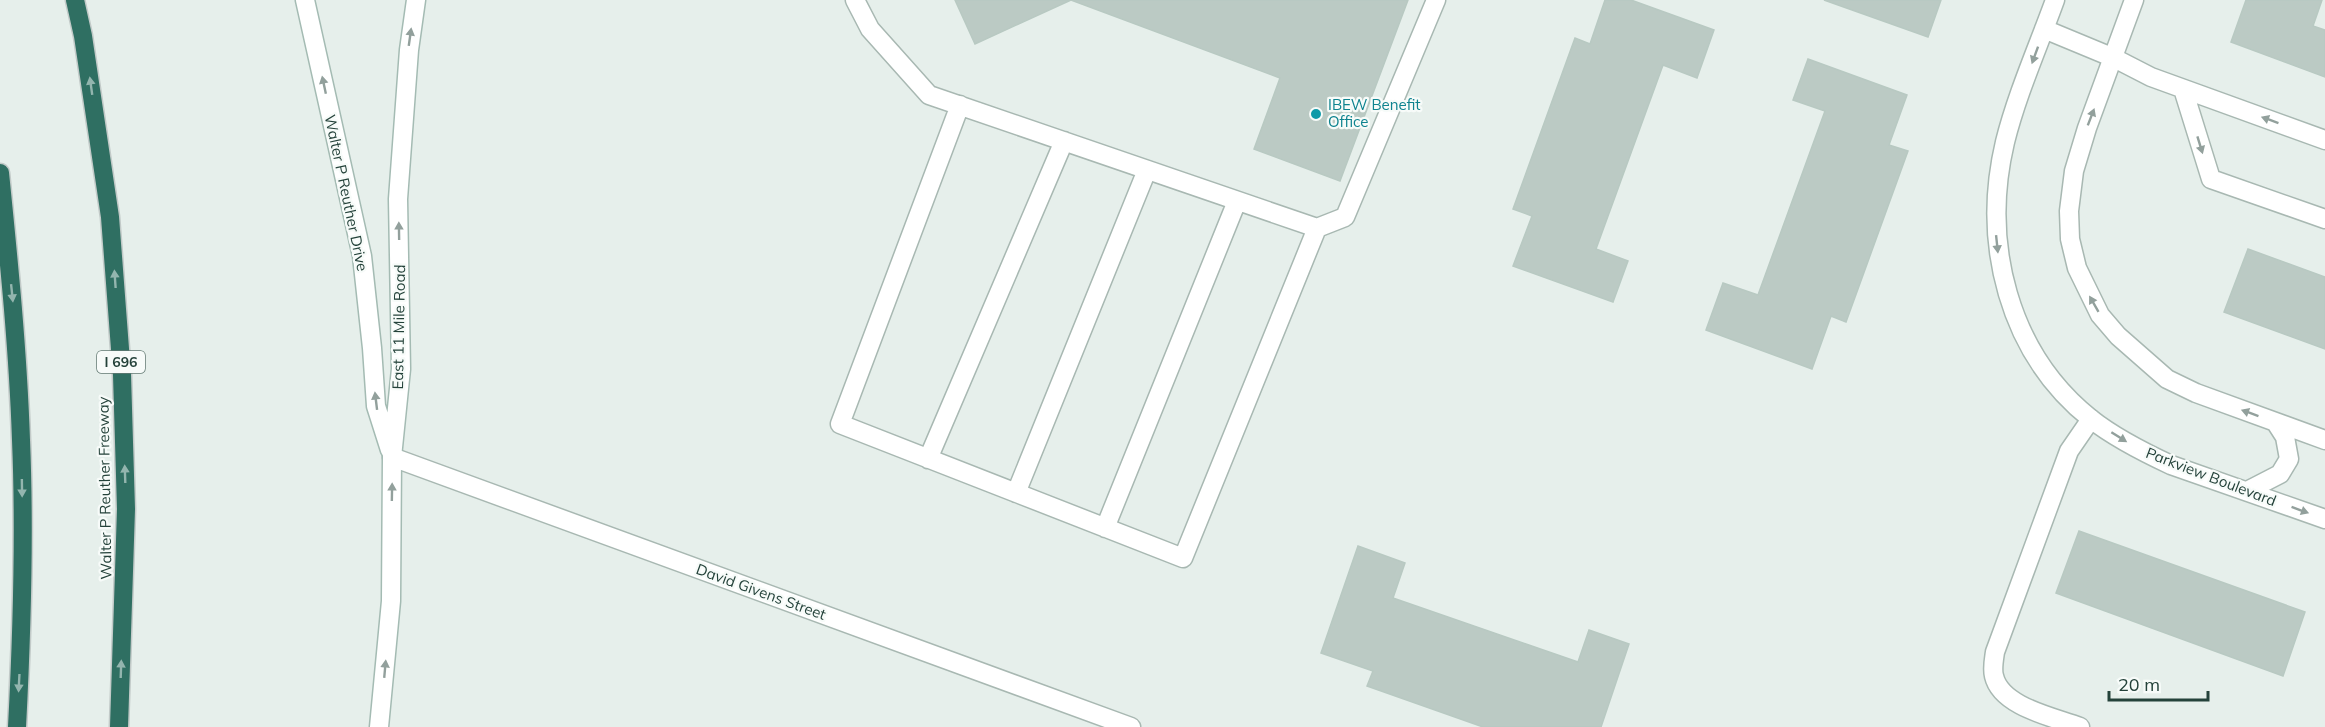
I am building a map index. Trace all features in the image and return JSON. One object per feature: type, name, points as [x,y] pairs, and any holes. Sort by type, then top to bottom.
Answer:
[{"type":"highway","name":"Walter P Reuther Freeway","points":[[75,0],[84,36],[110,217],[122,375],[126,509],[119,727]]},
{"type":"highway","points":[[0,173],[14,306],[21,440],[23,555],[17,727]]},
{"type":"street","name":"Walter P Reuther Drive","points":[[305,0],[362,256],[376,406],[392,457]]},
{"type":"street","name":"East 11 Mile Road","points":[[379,727],[391,601],[392,457],[401,369],[399,178],[409,50],[416,0]]},
{"type":"street","points":[[855,0],[870,29],[929,95],[1317,228],[1345,217],[1436,0]]},
{"type":"street","name":"Parkview Boulevard","points":[[2055,0],[2005,141],[1998,180],[1995,219],[1998,253],[2005,288],[2029,345],[2057,385],[2091,419],[2146,453],[2170,465],[2325,519]]},
{"type":"street","points":[[2134,0],[2087,128],[2074,171],[2069,211],[2070,239],[2084,285],[2100,315],[2118,336],[2167,379],[2196,393],[2325,440]]},
{"type":"street","points":[[2044,29],[2183,89],[2325,140]]},
{"type":"street","points":[[2183,89],[2211,179],[2325,219]]},
{"type":"street","points":[[960,105],[840,424],[1183,558],[1317,228]]},
{"type":"street","points":[[928,459],[1064,141]]},
{"type":"street","points":[[1016,493],[1147,170]]},
{"type":"street","points":[[1105,528],[1237,201]]},
{"type":"street","points":[[2080,727],[2021,705],[2003,695],[1993,675],[1995,652],[2069,452],[2091,419]]},
{"type":"street","points":[[2247,491],[2280,474],[2289,459],[2285,437],[2276,423]]},
{"type":"street","name":"David Givens Street","points":[[392,457],[1131,727]]},
{"type":"building","points":[[955,0],[1071,0],[975,44]]},
{"type":"building","name":"IBEW Benefit Office","points":[[1071,0],[1408,0],[1340,181],[1254,149],[1280,78]]},
{"type":"building","points":[[1605,0],[1631,0],[1714,30],[1697,78],[1663,65],[1596,249],[1628,261],[1613,302],[1513,266],[1532,216],[1513,209],[1575,38],[1590,44]]},
{"type":"building","points":[[1824,0],[1941,0],[1928,37]]},
{"type":"building","points":[[2246,0],[2322,0],[2313,26],[2325,30],[2325,77],[2231,42]]},
{"type":"building","points":[[1808,59],[1907,95],[1889,145],[1908,151],[1846,322],[1831,316],[1812,369],[1706,330],[1723,283],[1758,295],[1825,111],[1793,100]]},
{"type":"building","points":[[2248,249],[2325,277],[2325,349],[2224,312]]},
{"type":"building","points":[[2079,531],[2305,612],[2283,676],[2056,593]]},
{"type":"building","points":[[1358,546],[1405,563],[1393,598],[1578,662],[1589,630],[1629,644],[1601,727],[1483,727],[1367,686],[1373,671],[1321,653]]},
{"type":"place","name":"IBEW Benefit Office","points":[[1316,114]]}]
